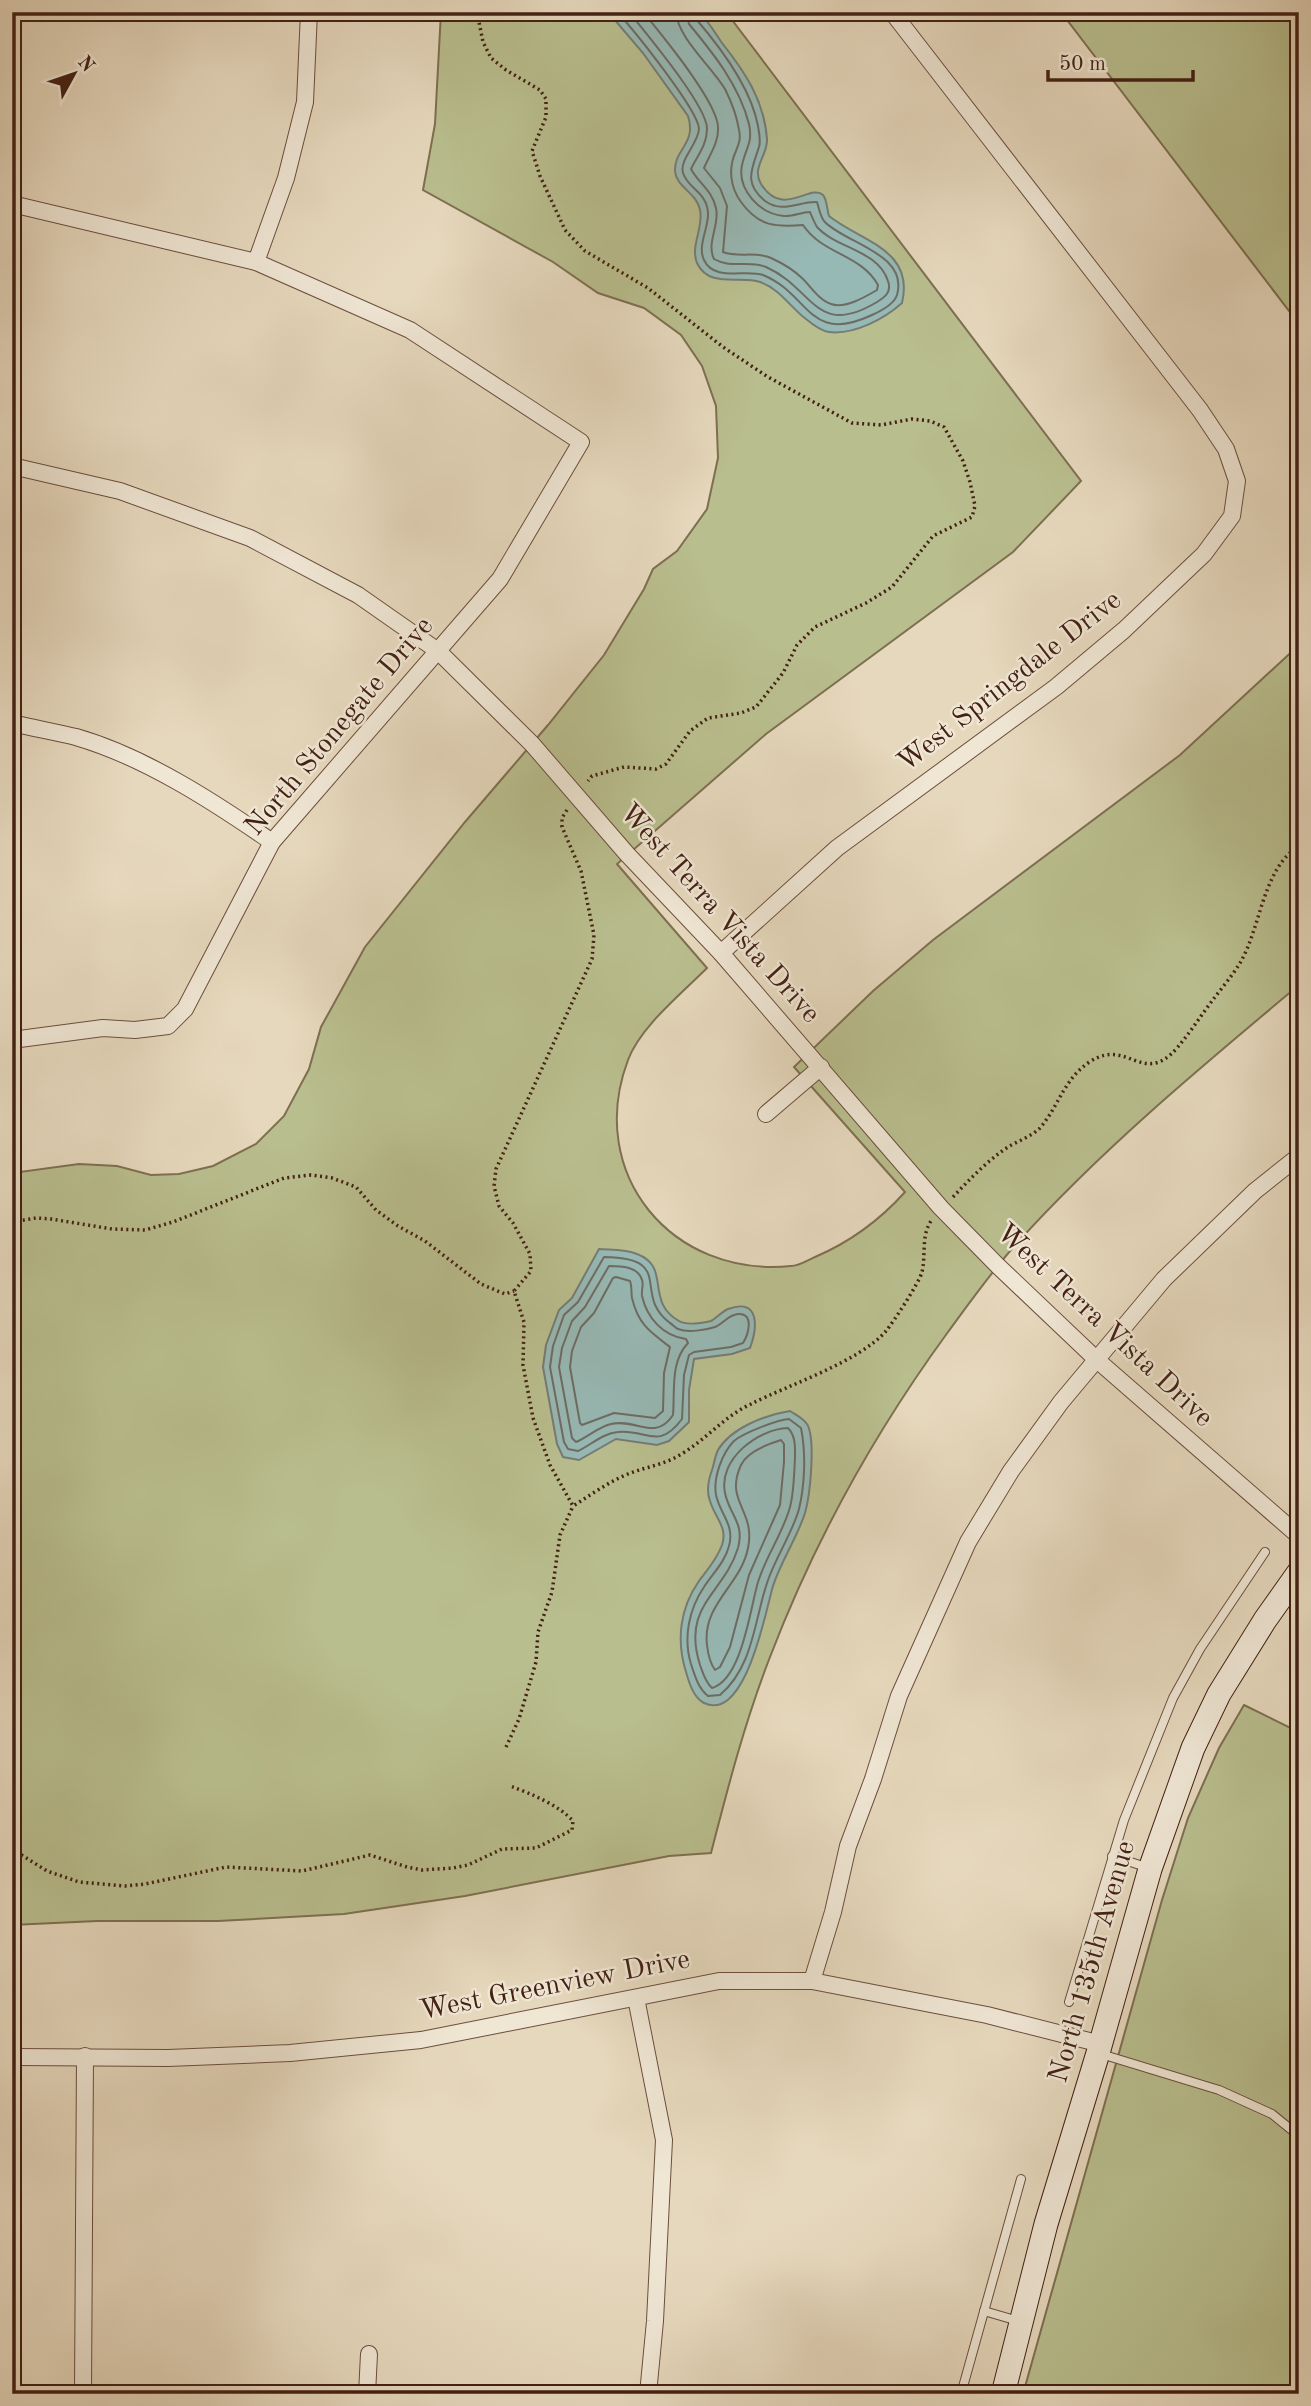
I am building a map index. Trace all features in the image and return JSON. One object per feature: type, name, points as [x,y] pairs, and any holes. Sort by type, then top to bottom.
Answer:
[{"type":"street","points":[[12,204],[256,262],[286,178],[305,102],[309,12]]},
{"type":"street","name":"West Springdale Drive","points":[[721,953],[837,848],[1056,687],[1124,630],[1205,554],[1231,516],[1237,481],[1226,449],[1200,410],[892,12]]},
{"type":"street","name":"North Stonegate Drive","points":[[12,1040],[103,1028],[135,1030],[168,1026],[185,1009],[272,842],[500,579],[581,442],[410,330],[256,262]]},
{"type":"street","name":"West Terra Vista Drive","points":[[12,466],[120,491],[250,538],[358,595],[438,651],[532,744],[627,854],[721,953],[942,1208],[998,1266],[1097,1360],[1299,1536]]},
{"type":"street","points":[[12,723],[78,738],[134,760],[218,805],[272,842]]},
{"type":"street","points":[[766,1114],[821,1067]]},
{"type":"street","points":[[812,1981],[834,1912],[848,1846],[873,1779],[899,1696],[968,1542],[1011,1471],[1061,1402],[1164,1279],[1255,1191],[1299,1156]]},
{"type":"street","name":"North 135th Avenue","points":[[1003,2394],[1046,2224],[1150,1869],[1193,1748],[1219,1694],[1265,1620],[1299,1572]]},
{"type":"street","name":"West Greenview Drive","points":[[12,2057],[168,2058],[290,2053],[408,2041],[719,1981],[812,1981],[986,2015],[1099,2048]]},
{"type":"street","points":[[636,1998],[664,2140],[655,2321],[648,2394]]},
{"type":"street","points":[[83,2394],[85,2056]]},
{"type":"street","points":[[367,2394],[369,2354]]},
{"type":"lane","points":[[1069,2002],[1124,1820],[1173,1698],[1200,1650],[1265,1552]]},
{"type":"lane","points":[[1112,1856],[1150,1869]]},
{"type":"lane","points":[[1099,2048],[1272,2113],[1299,2136]]},
{"type":"lane","points":[[961,2394],[1021,2179]]},
{"type":"lane","points":[[984,2311],[1022,2323]]},
{"type":"path","points":[[12,1222],[36,1218],[112,1229],[145,1230],[173,1222],[284,1178],[321,1176],[356,1187],[376,1210],[425,1241],[481,1284],[505,1294],[514,1290],[531,1271],[530,1254],[513,1223],[499,1206],[494,1186],[496,1169],[592,959],[594,935],[581,871],[562,827],[562,818],[592,776],[624,767],[656,769],[666,764],[690,731],[708,718],[741,713],[756,707],[783,673],[797,645],[816,627],[892,587],[933,536],[972,517],[975,506],[963,461],[944,427],[930,421],[912,419],[881,425],[852,423],[768,377],[723,347],[648,288],[585,251],[565,230],[540,176],[532,150],[546,117],[546,99],[540,89],[506,70],[491,58],[483,42],[478,12]]},
{"type":"path","points":[[506,1747],[519,1719],[536,1662],[538,1632],[552,1592],[560,1535],[573,1506],[591,1493],[628,1474],[671,1461],[695,1447],[728,1417],[860,1352],[886,1332],[921,1276],[929,1225],[980,1170],[1007,1148],[1039,1129],[1073,1077],[1089,1062],[1101,1056],[1115,1053],[1150,1066],[1162,1062],[1176,1049],[1241,961],[1278,866],[1289,852],[1299,846]]},
{"type":"path","points":[[514,1290],[524,1322],[523,1365],[533,1418],[550,1465],[573,1506]]},
{"type":"path","points":[[12,1849],[47,1871],[79,1882],[125,1886],[226,1867],[302,1871],[370,1854],[422,1870],[453,1868],[468,1865],[502,1849],[537,1849],[572,1830],[573,1821],[565,1812],[510,1786]]},
{"type":"green space","points":[[441,12],[726,12],[1081,481],[1013,552],[766,734],[617,864],[707,968],[642,1035],[628,1060],[618,1102],[619,1142],[629,1178],[649,1210],[676,1236],[709,1255],[748,1265],[791,1266],[803,1263],[840,1244],[885,1212],[905,1192],[794,1067],[873,991],[933,940],[1180,755],[1299,645],[1299,985],[1118,1141],[1050,1208],[990,1276],[921,1370],[848,1489],[787,1614],[745,1730],[711,1853],[669,1856],[465,1896],[344,1914],[218,1921],[97,1921],[12,1925],[12,1173],[79,1164],[117,1166],[151,1175],[179,1174],[213,1166],[256,1144],[284,1116],[309,1069],[321,1027],[365,947],[604,655],[653,569],[677,551],[707,509],[718,458],[716,406],[702,366],[681,335],[644,308],[598,293],[553,262],[423,190],[435,124]]},
{"type":"green space","points":[[1061,12],[1299,12],[1299,324]]},
{"type":"green space","points":[[1244,1705],[1299,1732],[1299,2394],[1023,2394],[1162,1900],[1188,1818],[1219,1748]]},
{"type":"water","points":[[608,12],[700,12],[738,65],[758,99],[767,139],[758,172],[761,184],[769,194],[778,199],[787,200],[811,193],[823,195],[829,216],[893,258],[904,285],[902,303],[868,325],[848,331],[829,332],[811,323],[767,285],[752,280],[717,279],[702,271],[695,257],[700,210],[695,199],[676,177],[675,171],[678,157],[690,133],[688,116],[643,53]]},
{"type":"water","points":[[599,1249],[628,1251],[647,1260],[653,1267],[663,1304],[669,1313],[682,1323],[707,1322],[728,1309],[739,1306],[751,1311],[755,1324],[750,1348],[732,1354],[694,1359],[689,1390],[689,1422],[669,1441],[657,1445],[616,1439],[579,1460],[563,1457],[557,1444],[543,1367],[546,1345],[559,1310],[572,1298]]},
{"type":"water","points":[[790,1411],[807,1424],[810,1431],[811,1468],[805,1513],[776,1577],[752,1661],[742,1681],[732,1696],[719,1705],[704,1703],[694,1693],[689,1680],[683,1660],[681,1636],[688,1602],[722,1545],[722,1528],[708,1493],[715,1457],[724,1442],[740,1429],[760,1419]]}]
